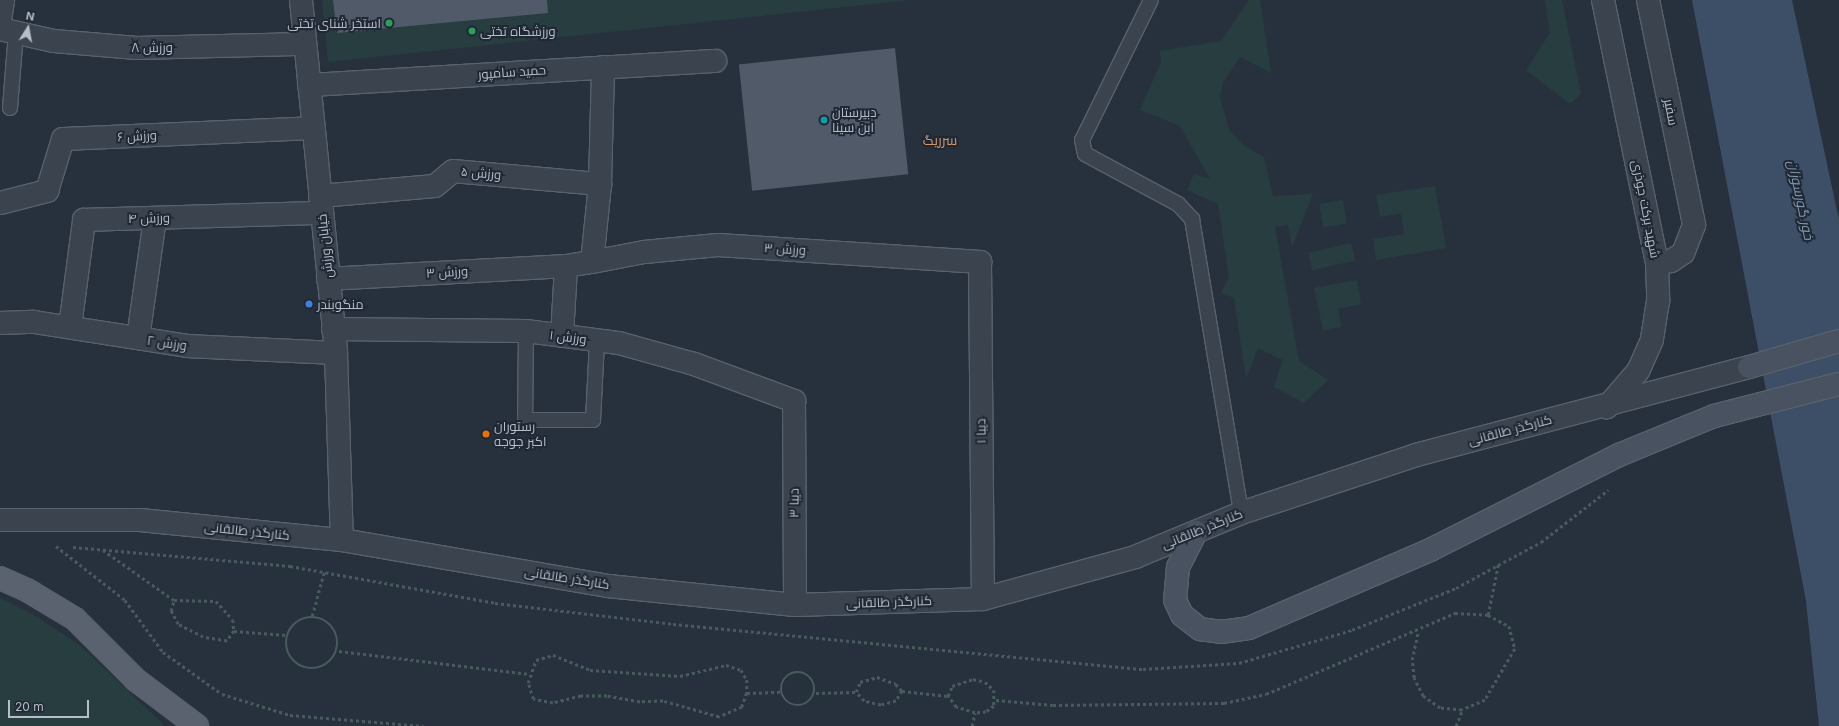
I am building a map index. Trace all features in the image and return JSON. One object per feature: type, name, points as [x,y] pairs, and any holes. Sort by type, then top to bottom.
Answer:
[{"type":"main road","points":[[1749,367],[1839,341]]},
{"type":"main road","points":[[1196,532],[1178,567],[1176,600],[1182,615],[1200,628],[1221,632],[1250,628],[1432,549],[1619,455],[1714,416],[1839,384]]},
{"type":"main road","points":[[0,578],[27,590],[75,619],[136,680],[197,726]]},
{"type":"street","points":[[3,0],[5,27]]},
{"type":"street","name":"خیابان ورزش","points":[[301,0],[336,353],[342,540]]},
{"type":"street","name":"شهید برکت جوذری","points":[[1603,0],[1657,263],[1658,301],[1652,340],[1638,371],[1607,406]]},
{"type":"street","name":"سفیر","points":[[1648,0],[1694,225],[1683,253],[1671,261],[1657,263]]},
{"type":"street","name":"ورزش ۸","points":[[5,27],[54,41],[137,48],[305,44]]},
{"type":"street","name":"حمید سامپور","points":[[309,85],[715,61]]},
{"type":"street","points":[[592,262],[600,184],[603,67]]},
{"type":"street","name":"ورزش ۶","points":[[0,203],[46,191],[63,139],[313,128]]},
{"type":"street","name":"ورزش ۵","points":[[321,205],[435,186],[453,171],[600,184]]},
{"type":"street","name":"ورزش ۴","points":[[70,328],[84,220],[155,218],[321,205]]},
{"type":"street","points":[[138,338],[155,218]]},
{"type":"street","name":"ورزش ۳","points":[[328,279],[566,266],[644,252],[718,245],[980,262]]},
{"type":"street","name":"دیبا ۱","points":[[980,262],[983,599]]},
{"type":"street","points":[[562,336],[566,266]]},
{"type":"street","name":"ورزش ۲","points":[[0,323],[34,322],[187,346],[336,353]]},
{"type":"street","name":"ورزش ۱","points":[[333,329],[526,331],[619,343],[694,364],[794,401]]},
{"type":"street","name":"کنارگذر طالقانی","points":[[0,520],[140,520],[342,540],[608,586],[795,605],[983,599],[1135,557],[1241,513],[1416,455],[1607,406],[1749,367]]},
{"type":"street","name":"دیبا ۳","points":[[794,401],[795,605]]},
{"type":"lane","points":[[1151,0],[1082,140],[1085,154],[1178,204],[1192,219],[1241,513]]},
{"type":"lane","points":[[5,27],[10,108]]},
{"type":"lane","points":[[526,331],[525,420],[594,420],[597,341]]},
{"type":"path","points":[[102,549],[174,600],[216,601],[233,620],[234,631],[227,641],[203,637],[178,624],[171,611],[174,600]]},
{"type":"path","points":[[1488,615],[1498,565]]},
{"type":"path","points":[[312,616],[324,572]]},
{"type":"path","points":[[996,700],[1053,705],[1224,703],[1266,694],[1418,631],[1455,612],[1488,615],[1508,626],[1516,649],[1485,700],[1462,710],[1440,708],[1422,696],[1414,678],[1412,660],[1418,631]]},
{"type":"path","points":[[312,616],[328,621],[338,634],[339,651],[329,665],[313,670],[297,666],[287,652],[286,635],[296,621],[312,616]]},
{"type":"path","points":[[234,631],[286,635]]},
{"type":"path","points":[[339,651],[530,674]]},
{"type":"path","points":[[554,655],[590,670],[680,676],[726,665],[741,670],[747,680],[747,693],[742,707],[719,717],[663,701],[640,702],[607,696],[580,696],[554,703],[534,699],[528,683],[536,660],[554,655]]},
{"type":"path","points":[[805,672],[814,681],[816,693],[810,703],[798,707],[786,703],[780,692],[788,676],[805,672]]},
{"type":"path","points":[[856,692],[860,682],[877,677],[891,681],[902,691],[948,696],[956,707],[976,713],[986,712],[996,700]]},
{"type":"path","points":[[948,696],[952,686],[973,679],[989,686],[996,700]]},
{"type":"path","points":[[816,693],[856,692],[864,701],[881,705],[896,701],[902,691]]},
{"type":"path","points":[[747,693],[780,692]]},
{"type":"path","points":[[1456,726],[1462,710]]},
{"type":"path","points":[[972,726],[976,713]]},
{"type":"green space","name":"ورزشگاه تختی","points":[[322,0],[911,0],[328,62]]},
{"type":"green space","points":[[1249,0],[1260,0],[1271,73],[1240,57],[1223,83],[1220,98],[1229,130],[1243,145],[1264,157],[1273,196],[1313,194],[1292,247],[1288,225],[1275,227],[1299,361],[1328,380],[1304,403],[1274,387],[1283,360],[1258,348],[1246,379],[1234,298],[1221,293],[1229,277],[1218,204],[1187,190],[1194,174],[1210,179],[1180,126],[1140,110],[1161,62],[1160,51],[1221,41]]},
{"type":"green space","points":[[1545,0],[1562,0],[1581,94],[1570,104],[1526,70],[1550,33]]},
{"type":"green space","points":[[1435,186],[1446,248],[1376,260],[1373,239],[1404,234],[1401,213],[1380,217],[1376,195]]},
{"type":"green space","points":[[1343,200],[1347,224],[1323,227],[1319,204]]},
{"type":"green space","points":[[1351,243],[1355,261],[1312,270],[1308,253]]},
{"type":"green space","points":[[1357,280],[1361,304],[1338,309],[1341,327],[1323,330],[1314,288]]},
{"type":"green space","points":[[0,598],[34,615],[81,646],[165,726],[0,726]]},
{"type":"water","name":"خور گورسوزان","points":[[1692,0],[1792,0],[1839,220],[1839,726],[1819,726],[1806,601]]},
{"type":"building","name":"استخر شنای تختی","points":[[333,0],[547,0],[548,13],[337,33]]},
{"type":"building","name":"دبیرستان ابن سینا","points":[[895,48],[908,174],[752,191],[739,64]]},
{"type":"place","name":"استخر شنای تختی","points":[[389,23]]},
{"type":"place","name":"ورزشگاه تختی","points":[[472,31]]},
{"type":"place","name":"دبیرستان ابن سینا","points":[[824,120]]},
{"type":"place","name":"منگوبندر","points":[[309,304]]},
{"type":"place","name":"رستوران اکبر جوجه","points":[[486,434]]},
{"type":"district","name":"سرریگ","points":[[940,140]]}]
